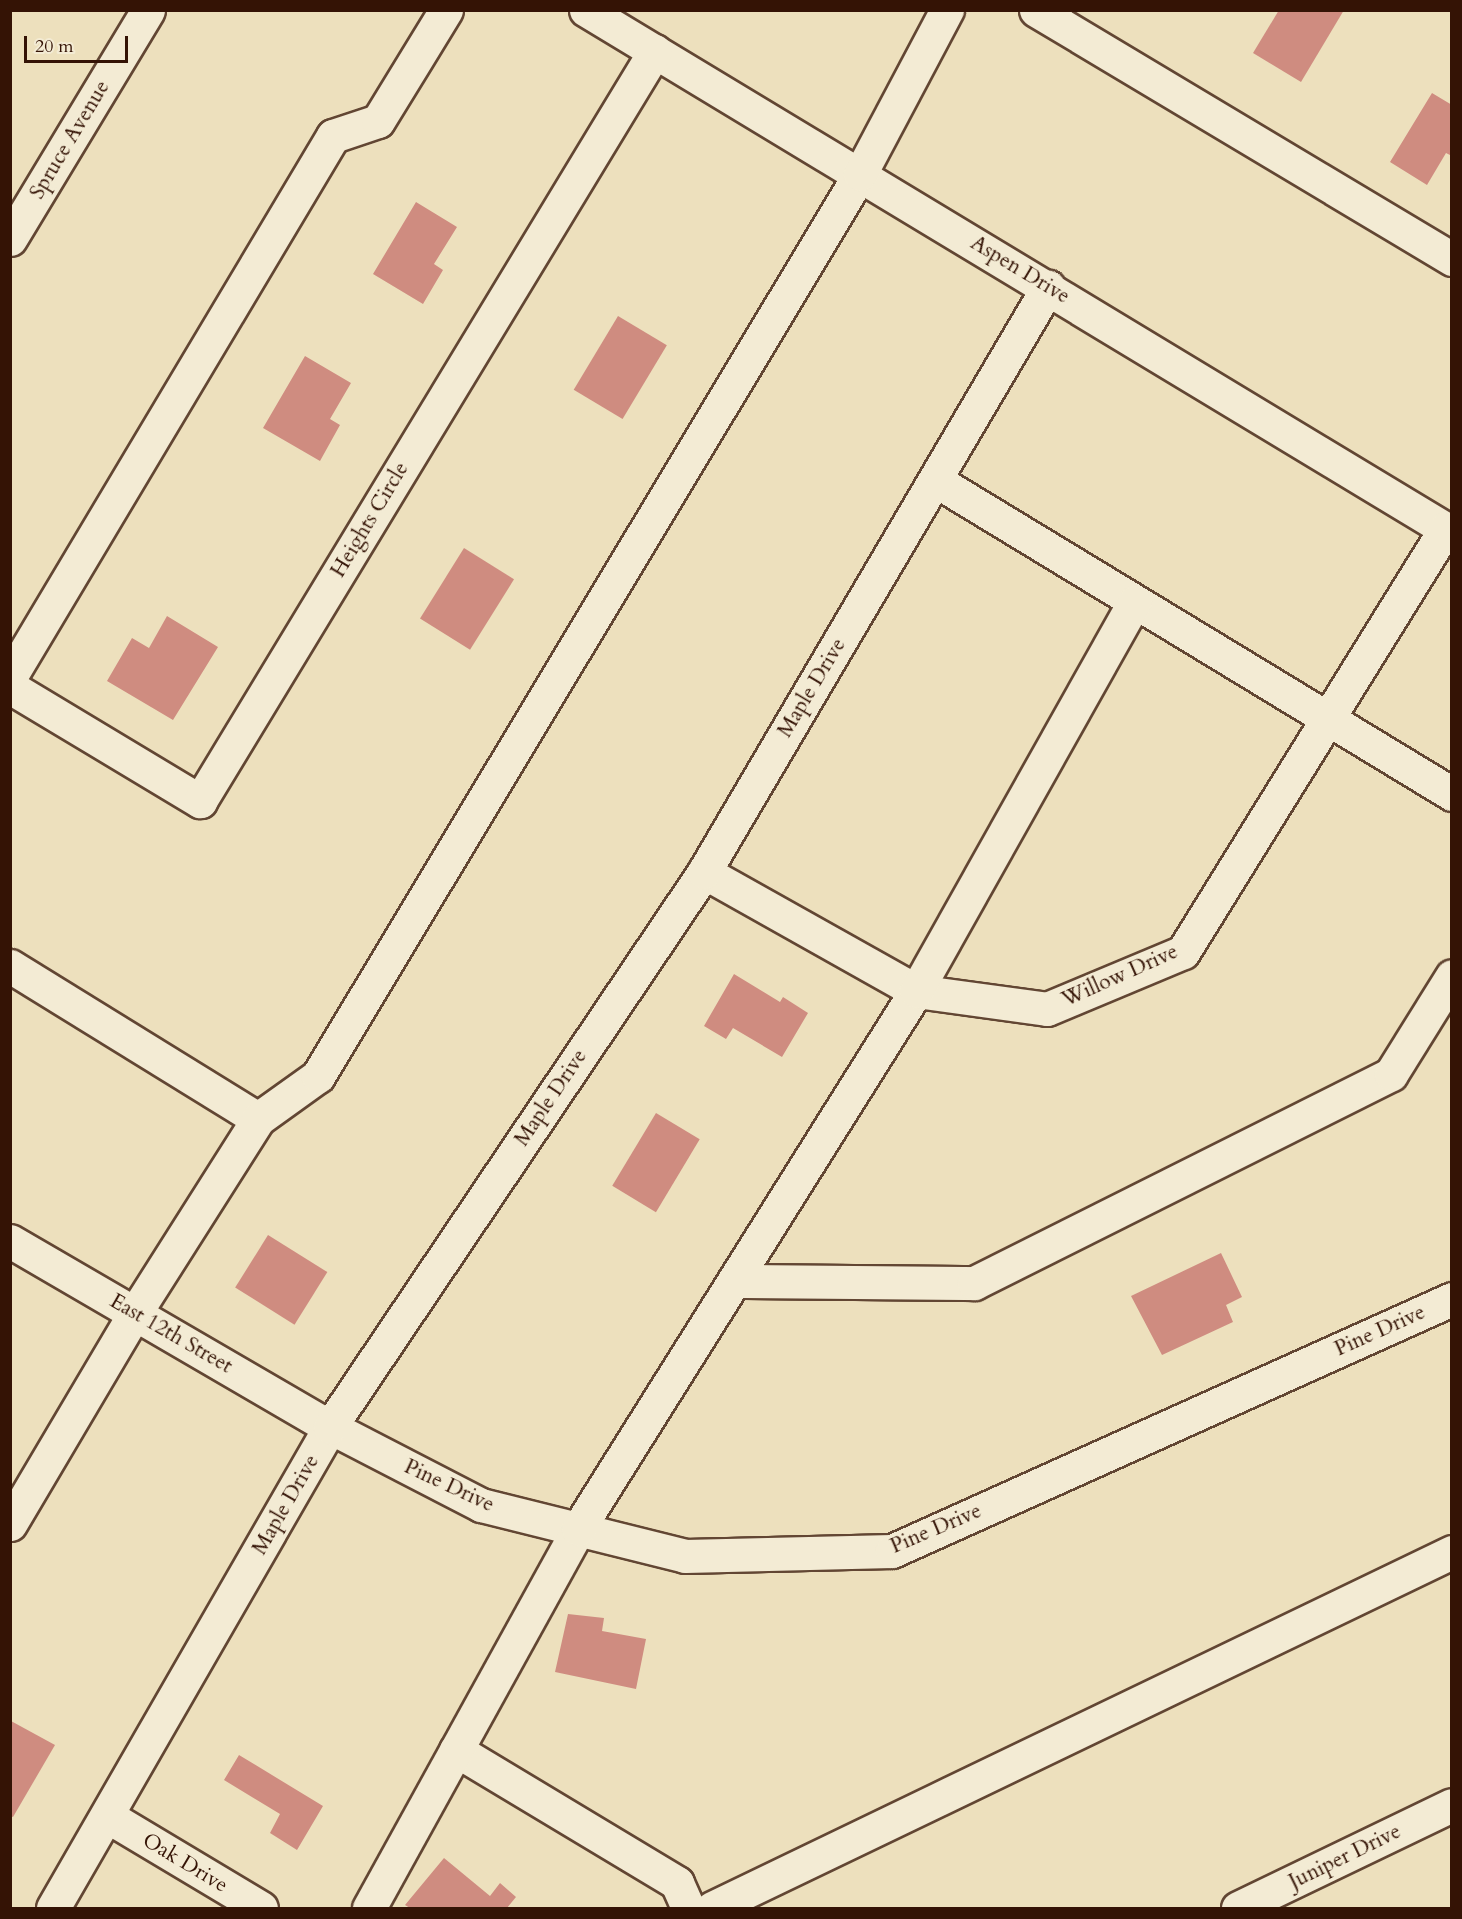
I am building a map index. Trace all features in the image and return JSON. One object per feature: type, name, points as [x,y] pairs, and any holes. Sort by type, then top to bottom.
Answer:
[{"type":"street","name":"Spruce Avenue","points":[[10,239],[148,10]]},
{"type":"street","points":[[10,677],[333,136],[378,121],[446,10]]},
{"type":"street","name":"Aspen Drive","points":[[586,10],[1048,287],[1448,531]]},
{"type":"street","points":[[10,1524],[135,1313],[258,1119],[318,1076],[860,174],[947,10]]},
{"type":"street","points":[[1036,10],[1452,259]]},
{"type":"street","name":"Heights Circle","points":[[10,687],[200,801],[655,51]]},
{"type":"street","name":"Maple Drive","points":[[53,1908],[109,1817],[330,1427],[704,872],[1048,287]]},
{"type":"street","points":[[935,480],[1326,721],[1452,794]]},
{"type":"street","name":"Willow Drive","points":[[704,872],[916,991],[1047,1009],[1183,952],[1326,721],[1448,531]]},
{"type":"street","points":[[369,1908],[578,1529],[916,991],[1134,602]]},
{"type":"street","points":[[10,966],[258,1119]]},
{"type":"street","points":[[734,1281],[974,1283],[1391,1074],[1452,976]]},
{"type":"street","name":"East 12th Street","points":[[10,1241],[330,1427]]},
{"type":"street","name":"Pine Drive","points":[[330,1427],[481,1505],[685,1556],[892,1551],[1452,1299]]},
{"type":"street","points":[[712,1908],[1452,1552]]},
{"type":"street","points":[[456,1750],[677,1882],[688,1908]]},
{"type":"street","name":"Juniper Drive","points":[[1238,1908],[1452,1805]]},
{"type":"street","name":"Oak Drive","points":[[109,1817],[261,1908]]},
{"type":"building","points":[[1279,10],[1344,10],[1301,82],[1253,53]]},
{"type":"building","points":[[1432,93],[1452,105],[1452,156],[1446,153],[1427,185],[1390,162]]},
{"type":"building","points":[[416,202],[457,227],[434,264],[443,270],[423,304],[373,274]]},
{"type":"building","points":[[618,316],[667,345],[623,419],[574,390]]},
{"type":"building","points":[[305,356],[351,383],[330,419],[340,425],[320,461],[263,428]]},
{"type":"building","points":[[464,548],[514,579],[470,650],[420,618]]},
{"type":"building","points":[[167,616],[218,647],[173,720],[107,681],[132,638],[149,648]]},
{"type":"building","points":[[734,974],[780,1002],[783,997],[808,1013],[782,1057],[733,1028],[726,1039],[704,1026]]},
{"type":"building","points":[[656,1113],[700,1139],[656,1212],[612,1186]]},
{"type":"building","points":[[268,1235],[327,1272],[295,1325],[235,1288]]},
{"type":"building","points":[[1221,1253],[1242,1297],[1226,1305],[1233,1322],[1162,1355],[1131,1296]]},
{"type":"building","points":[[568,1614],[604,1618],[602,1631],[646,1639],[636,1689],[555,1672]]},
{"type":"building","points":[[11,1721],[55,1745],[13,1817],[10,1816]]},
{"type":"building","points":[[239,1755],[323,1806],[297,1850],[270,1833],[280,1814],[224,1780]]},
{"type":"building","points":[[444,1858],[490,1896],[500,1883],[516,1897],[507,1908],[410,1908],[405,1905]]}]
